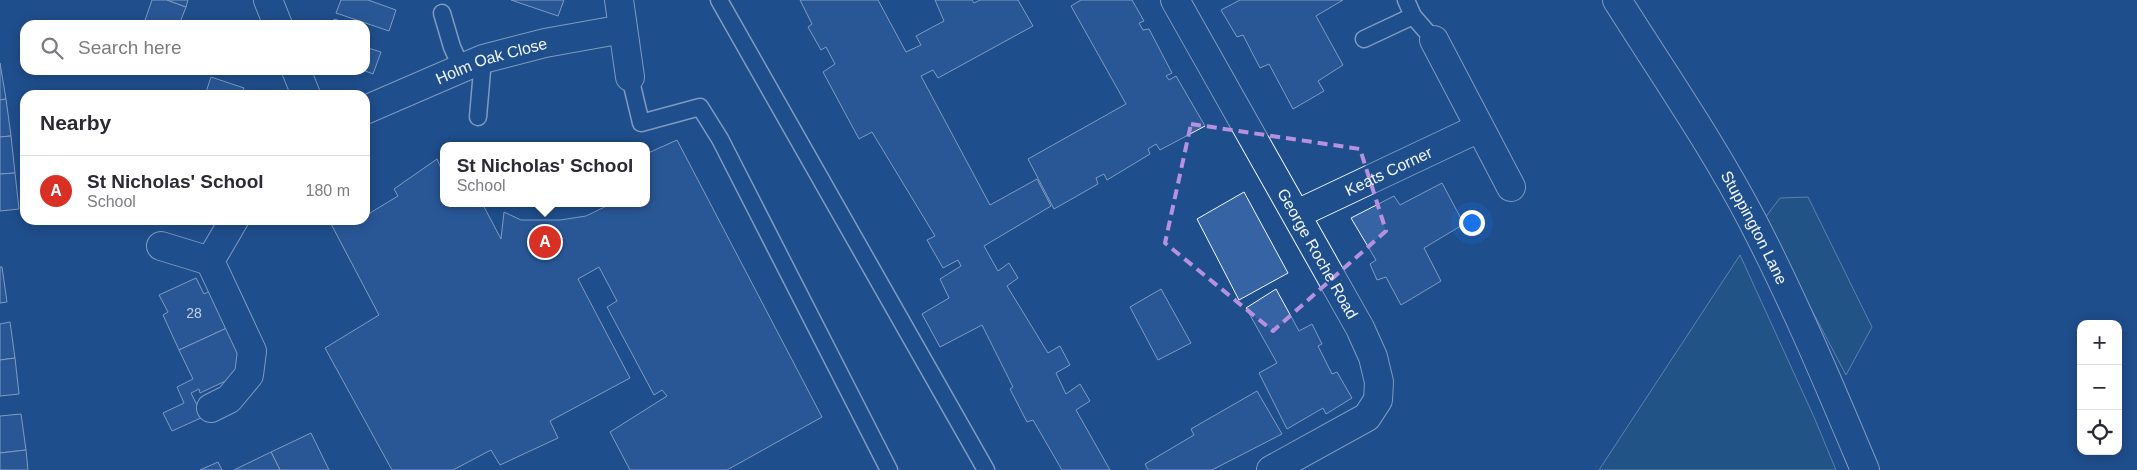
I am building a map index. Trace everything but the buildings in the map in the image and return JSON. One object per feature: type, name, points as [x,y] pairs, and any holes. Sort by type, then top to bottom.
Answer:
[{"type":"street","points":[[268,0],[276,20]]},
{"type":"street","points":[[619,0],[630,77]]},
{"type":"street","name":"George Roche Road","points":[[1175,0],[1360,328],[1373,357],[1379,382],[1378,400],[1367,417],[1300,464],[1271,470]]},
{"type":"street","name":"Stuppington Lane","points":[[1617,0],[1702,133],[1753,222],[1812,346],[1865,470]]},
{"type":"street","name":"Holm Oak Close","points":[[370,108],[473,64],[545,42],[624,29]]},
{"type":"street","points":[[1434,40],[1511,187]]},
{"type":"street","points":[[298,75],[304,90]]},
{"type":"street","name":"Keats Corner","points":[[1297,214],[1479,128]]},
{"type":"street","points":[[210,261],[231,225]]},
{"type":"street","points":[[161,246],[210,261],[252,351],[249,375],[229,399],[211,408]]},
{"type":"lane","points":[[719,0],[986,470]]},
{"type":"lane","points":[[1406,0],[1413,16],[1434,40]]},
{"type":"lane","points":[[442,13],[452,47],[473,64],[478,117]]},
{"type":"lane","points":[[1364,39],[1413,16]]},
{"type":"lane","points":[[630,77],[641,123],[700,107],[720,140],[889,470]]},
{"type":"highlighted area","points":[[1191,124],[1360,149],[1386,231],[1273,331],[1165,243]]},
{"type":"shaded area","points":[[1808,197],[1872,327],[1846,375],[1764,219],[1780,198]]},
{"type":"shaded area","points":[[1740,255],[1814,417],[1836,470],[1599,470]]},
{"type":"place","name":"St Nicholas' School","points":[[545,242]]}]
